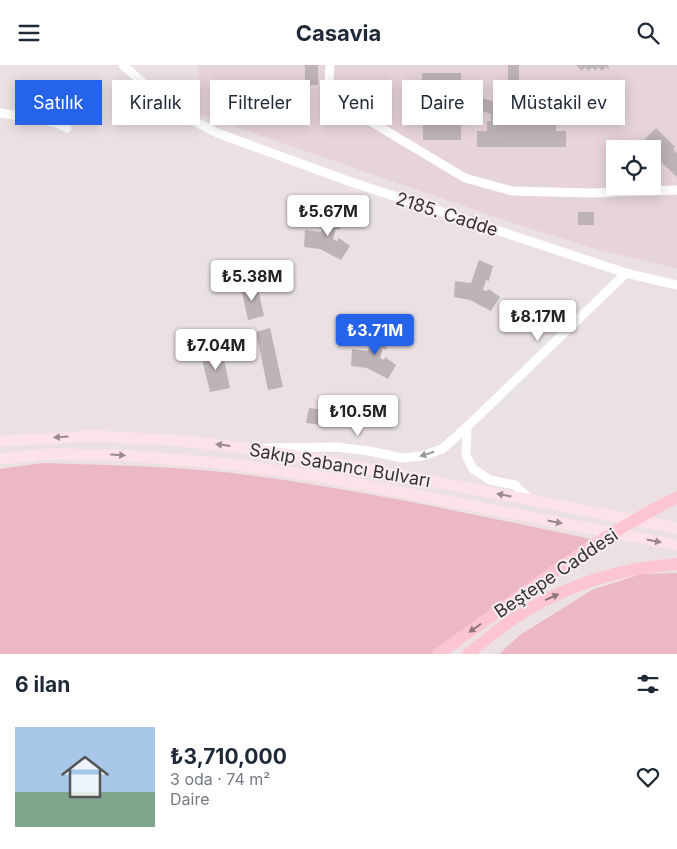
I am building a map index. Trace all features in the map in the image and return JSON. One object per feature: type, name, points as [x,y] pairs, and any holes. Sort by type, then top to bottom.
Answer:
[{"type":"main road","name":"Sakıp Sabancı Bulvarı","points":[[0,441],[93,436],[172,439],[247,448],[677,528]]},
{"type":"main road","name":"Sakıp Sabancı Bulvarı","points":[[0,459],[50,455],[114,455],[221,463],[317,476],[677,545]]},
{"type":"main road","name":"Beştepe Caddesi","points":[[438,654],[603,540],[642,515],[677,497]]},
{"type":"main road","name":"Beştepe Caddesi","points":[[468,654],[522,614],[546,600],[595,578],[647,566],[677,564]]},
{"type":"street","name":"2185. Cadde","points":[[123,65],[162,100],[188,118],[217,133],[348,181],[626,273],[677,285]]},
{"type":"street","points":[[330,65],[328,96],[465,178],[512,191],[591,193],[677,191]]},
{"type":"street","points":[[0,113],[54,122],[67,128]]},
{"type":"street","points":[[247,448],[336,447],[402,458],[422,456],[442,449],[626,273]]},
{"type":"street","points":[[467,427],[466,455],[473,469],[490,480],[515,485],[531,500]]},
{"type":"shaded area","points":[[198,65],[677,65],[677,268],[598,250],[516,224],[230,125],[310,125],[310,80],[210,80],[210,118],[200,115]]},
{"type":"shaded area","points":[[43,463],[186,469],[278,479],[412,502],[591,539],[434,654],[0,654],[0,469]]},
{"type":"shaded area","points":[[677,573],[677,654],[499,654],[520,635],[592,590],[641,574]]},
{"type":"building","points":[[305,65],[318,65],[318,85],[310,85],[310,80],[305,80]]},
{"type":"building","points":[[508,65],[519,65],[519,80],[508,80]]},
{"type":"building","points":[[576,65],[608,65],[609,70],[606,67],[602,71],[598,67],[595,71],[592,67],[589,71],[585,67],[582,71]]},
{"type":"building","points":[[422,73],[461,73],[461,80],[422,80]]},
{"type":"building","points":[[483,98],[493,101],[493,125],[556,125],[556,131],[566,131],[566,147],[477,147],[477,131],[487,131],[487,121],[491,121],[491,114],[483,111]]},
{"type":"building","points":[[423,125],[461,125],[461,140],[423,140]]},
{"type":"building","points":[[656,128],[675,147],[673,149],[677,153],[677,177],[661,162],[661,140],[644,140]]},
{"type":"building","points":[[329,210],[344,215],[339,230],[336,229],[333,239],[337,241],[339,238],[350,246],[341,260],[320,249],[304,247],[305,230],[321,232]]},
{"type":"building","points":[[578,212],[594,212],[594,225],[578,225]]},
{"type":"building","points":[[479,260],[493,266],[489,281],[486,280],[483,290],[487,291],[489,289],[500,297],[491,311],[470,300],[454,297],[455,281],[471,283]]},
{"type":"building","points":[[257,284],[264,316],[248,320],[241,288]]},
{"type":"building","points":[[270,328],[283,387],[268,390],[256,332]]},
{"type":"building","points":[[376,329],[390,334],[386,350],[383,348],[380,358],[384,360],[385,357],[396,365],[388,379],[367,368],[351,366],[352,349],[368,351]]},
{"type":"building","points":[[222,350],[230,388],[210,392],[201,355]]},
{"type":"building","points":[[309,408],[338,412],[336,427],[306,423]]}]
